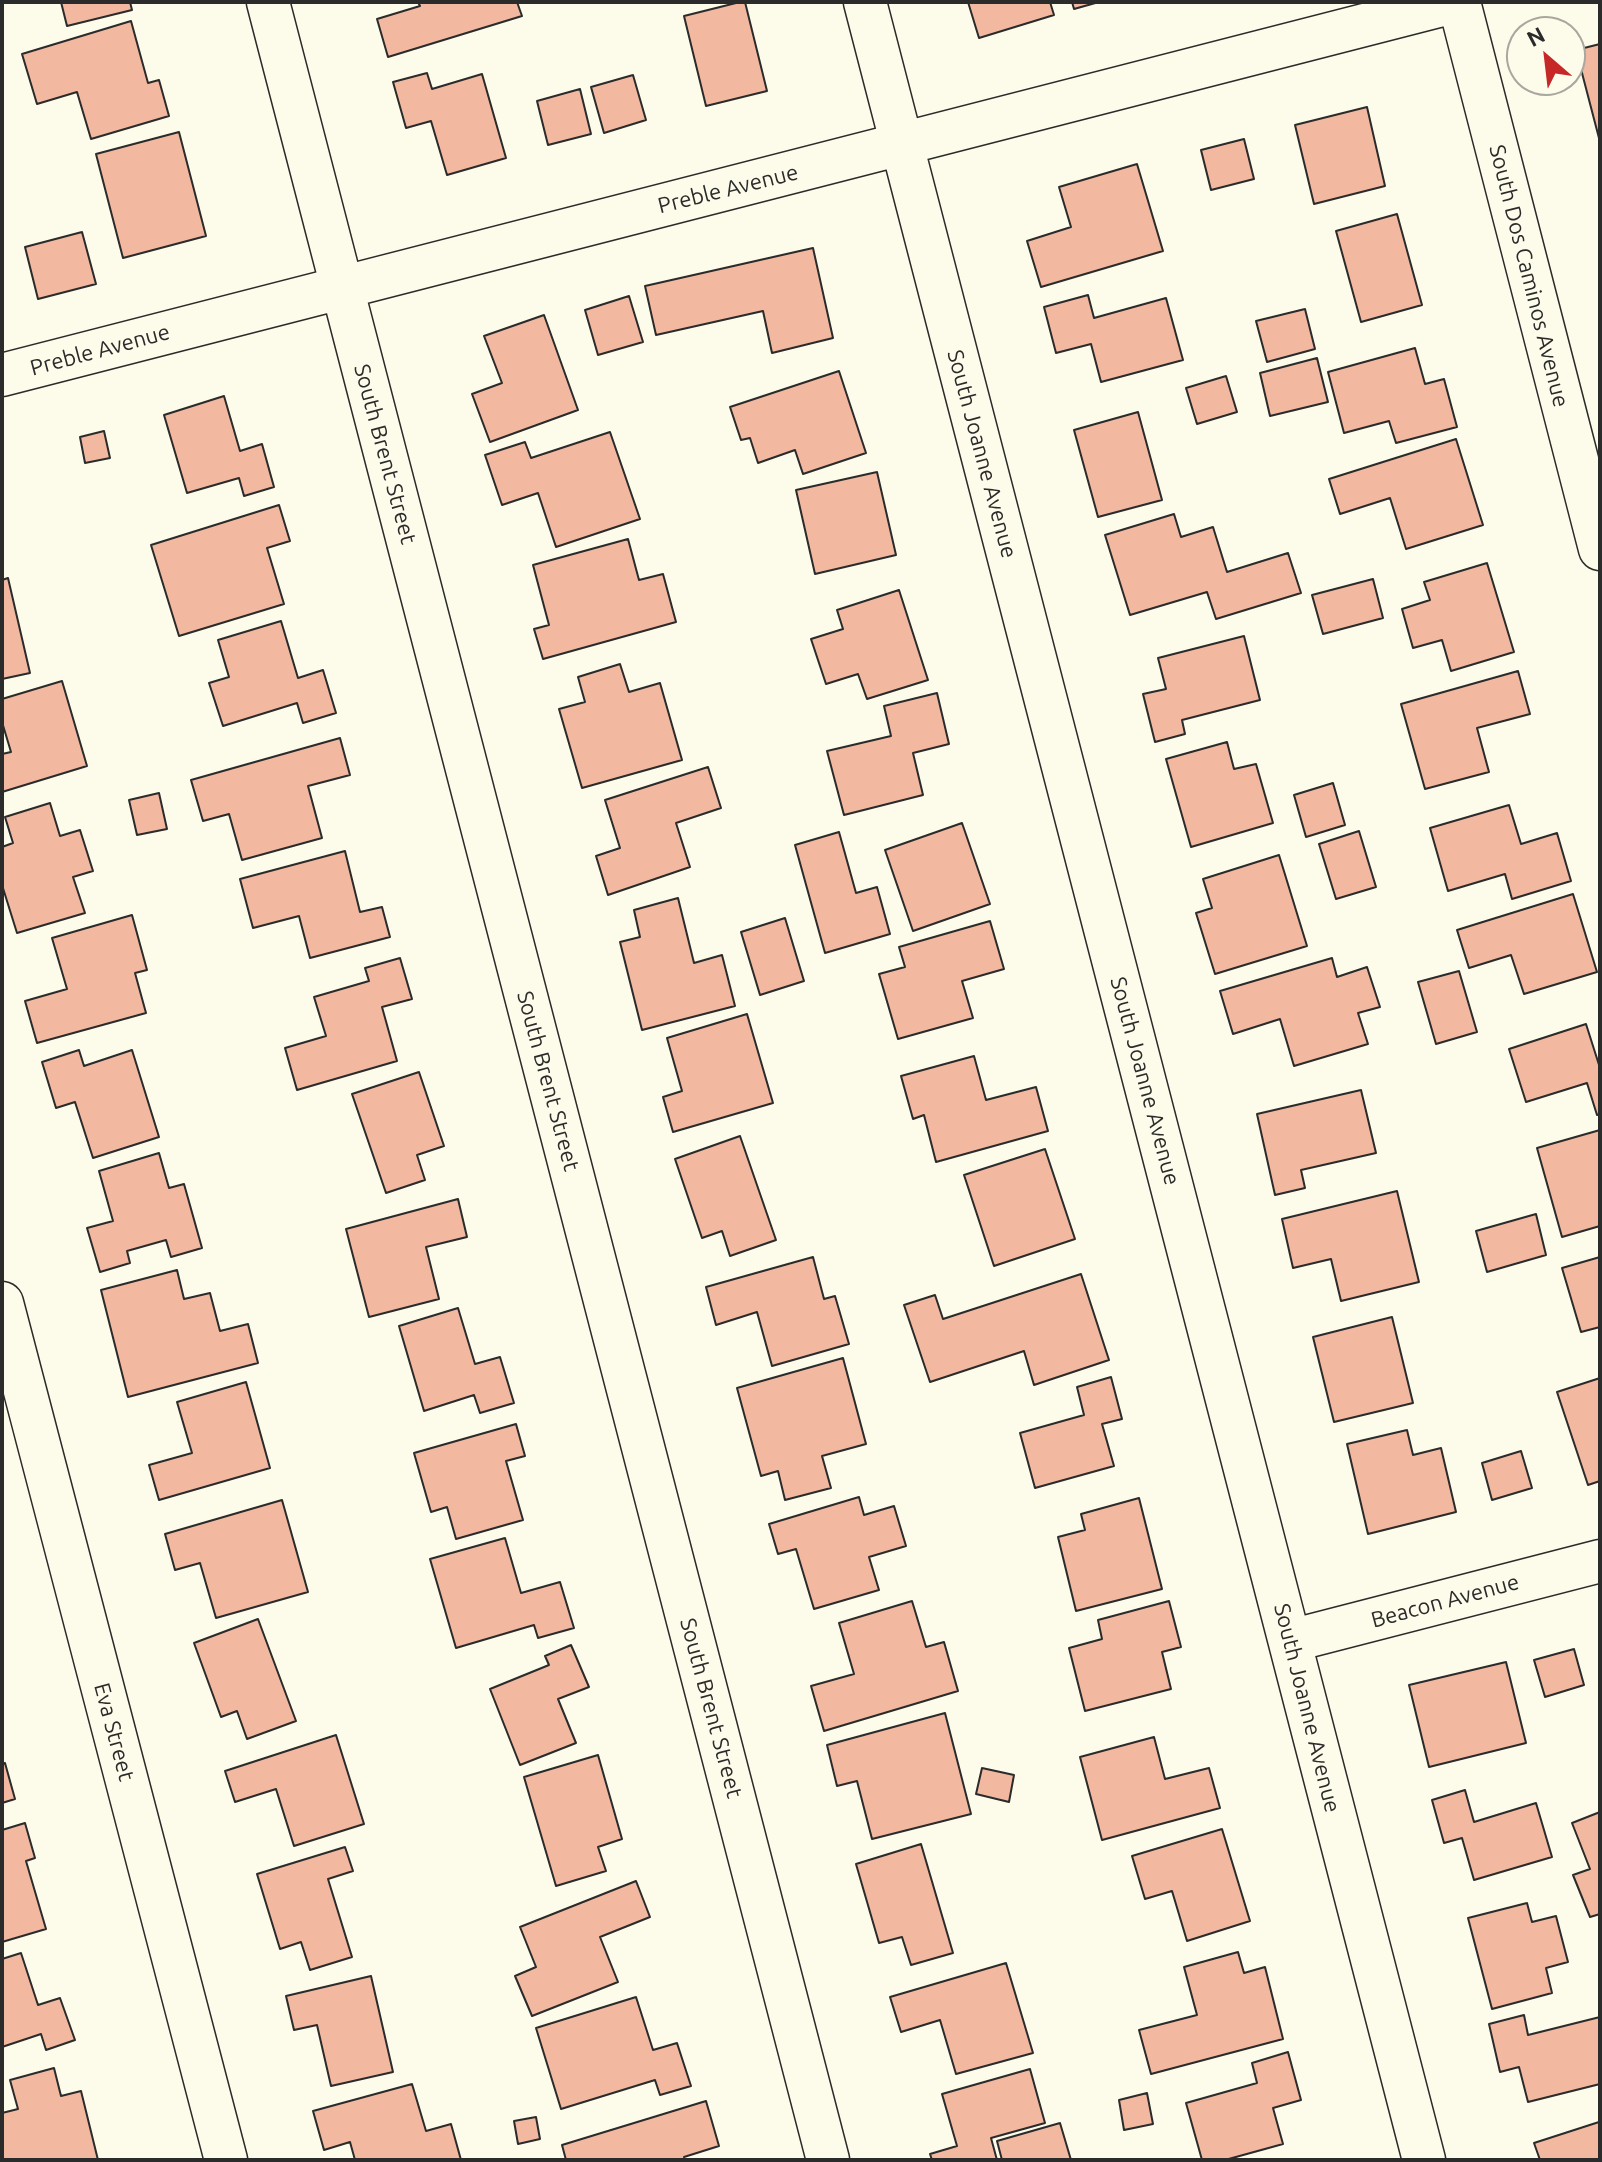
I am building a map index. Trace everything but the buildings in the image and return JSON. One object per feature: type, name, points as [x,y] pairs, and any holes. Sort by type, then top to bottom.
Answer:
[{"type":"street","name":"South Brent Street","points":[[268,2],[828,2160]]},
{"type":"street","name":"South Joanne Avenue","points":[[865,2],[1424,2160]]},
{"type":"street","name":"Preble Avenue","points":[[2,375],[1456,2]]},
{"type":"street","name":"South Dos Caminos Avenue","points":[[1456,2],[1600,549]]},
{"type":"street","name":"Eva Street","points":[[2,1303],[226,2160]]},
{"type":"street","name":"Beacon Avenue","points":[[1290,1641],[1600,1561]]}]
